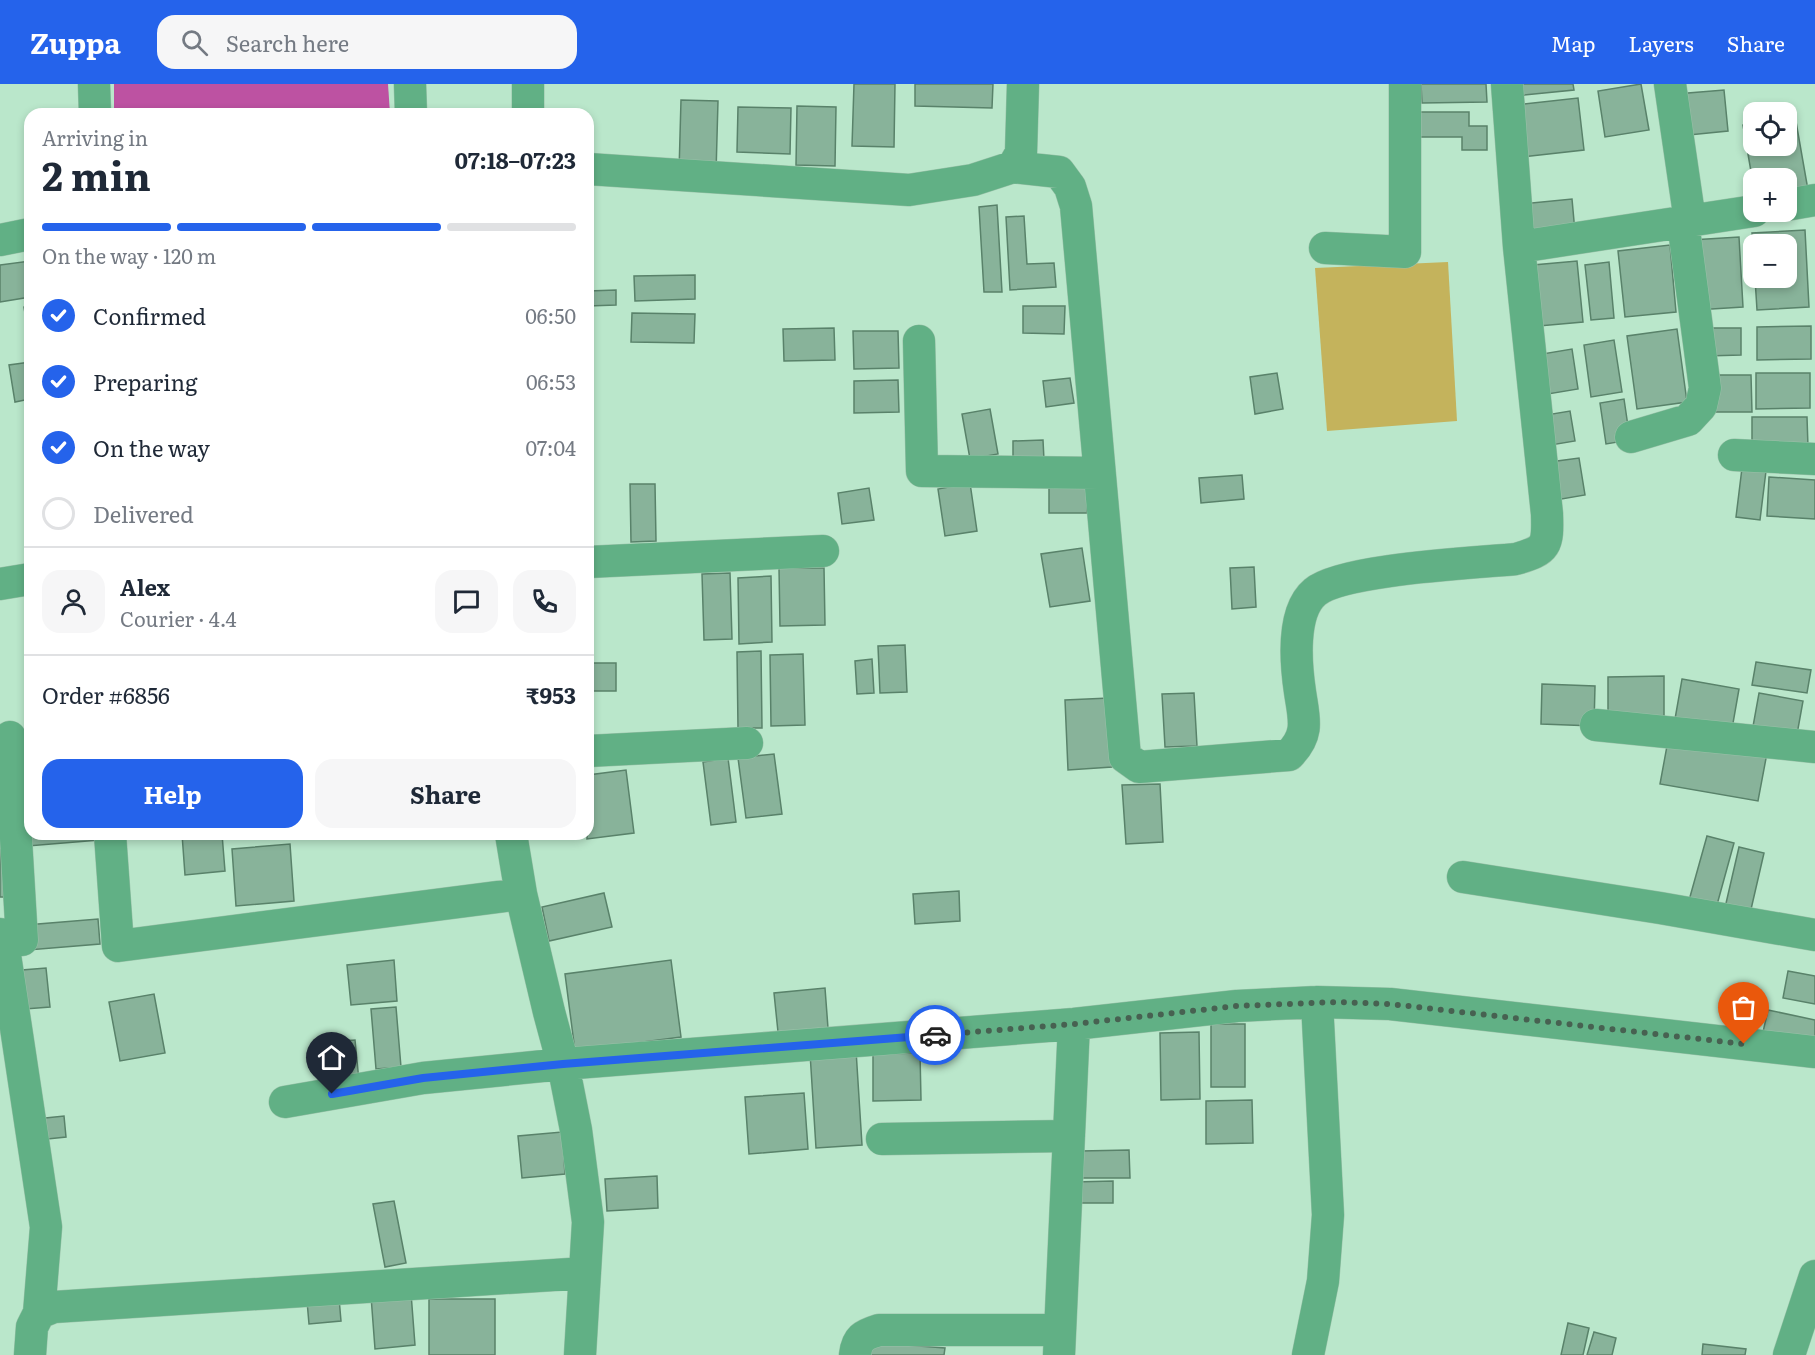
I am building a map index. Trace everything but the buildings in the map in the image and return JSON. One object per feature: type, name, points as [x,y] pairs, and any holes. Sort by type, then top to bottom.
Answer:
[{"type":"street","points":[[94,84],[95,108]]},
{"type":"street","points":[[410,84],[411,108]]},
{"type":"street","points":[[528,84],[528,108]]},
{"type":"street","points":[[1013,167],[1021,153],[1023,84]]},
{"type":"street","points":[[1325,248],[1406,252],[1405,84]]},
{"type":"street","points":[[594,169],[909,190],[973,180],[1013,167],[1059,172],[1070,187],[1076,206],[1125,757],[1139,767],[1289,755],[1300,744],[1305,727],[1298,674],[1297,633],[1303,608],[1315,592],[1335,582],[1386,572],[1516,560],[1533,554],[1543,547],[1547,535],[1547,514],[1519,247],[1507,84]]},
{"type":"street","points":[[1631,437],[1688,420],[1701,406],[1705,388],[1670,84]]},
{"type":"street","points":[[1797,203],[1815,200]]},
{"type":"street","points":[[1519,247],[1743,213]]},
{"type":"street","points":[[0,240],[24,235]]},
{"type":"street","points":[[919,341],[922,471],[1099,473]]},
{"type":"street","points":[[1734,454],[1815,459]]},
{"type":"street","points":[[594,562],[823,551]]},
{"type":"street","points":[[0,584],[24,580]]},
{"type":"street","points":[[1596,725],[1815,747]]},
{"type":"street","points":[[13,736],[22,940],[1,934],[45,1227],[39,1313],[32,1327],[30,1355]]},
{"type":"street","points":[[594,751],[747,743]]},
{"type":"street","points":[[110,840],[118,946],[521,894]]},
{"type":"street","points":[[512,840],[521,894],[563,1064],[576,1130],[588,1222],[580,1355]]},
{"type":"street","points":[[1463,877],[1815,935]]},
{"type":"street","points":[[285,1102],[423,1078],[563,1064],[1074,1024],[1237,1006],[1317,1002],[1390,1004],[1815,1052]]},
{"type":"street","points":[[1308,1355],[1323,1281],[1328,1215],[1317,1002]]},
{"type":"street","points":[[855,1355],[857,1344],[865,1334],[879,1330],[1060,1342],[1074,1024]]},
{"type":"street","points":[[882,1139],[1069,1136]]},
{"type":"street","points":[[39,1313],[54,1307],[585,1273]]},
{"type":"street","points":[[1799,1352],[1815,1276]]},
{"type":"shaded area","points":[[114,84],[388,84],[390,108],[114,108]]},
{"type":"shaded area","points":[[1448,262],[1457,421],[1327,431],[1315,268]]},
{"type":"way so far","points":[[935,1035],[1074,1024],[1237,1006],[1338,1002],[1390,1004],[1744,1044]]},
{"type":"route","points":[[332,1094],[423,1078],[563,1064],[935,1035]]}]
